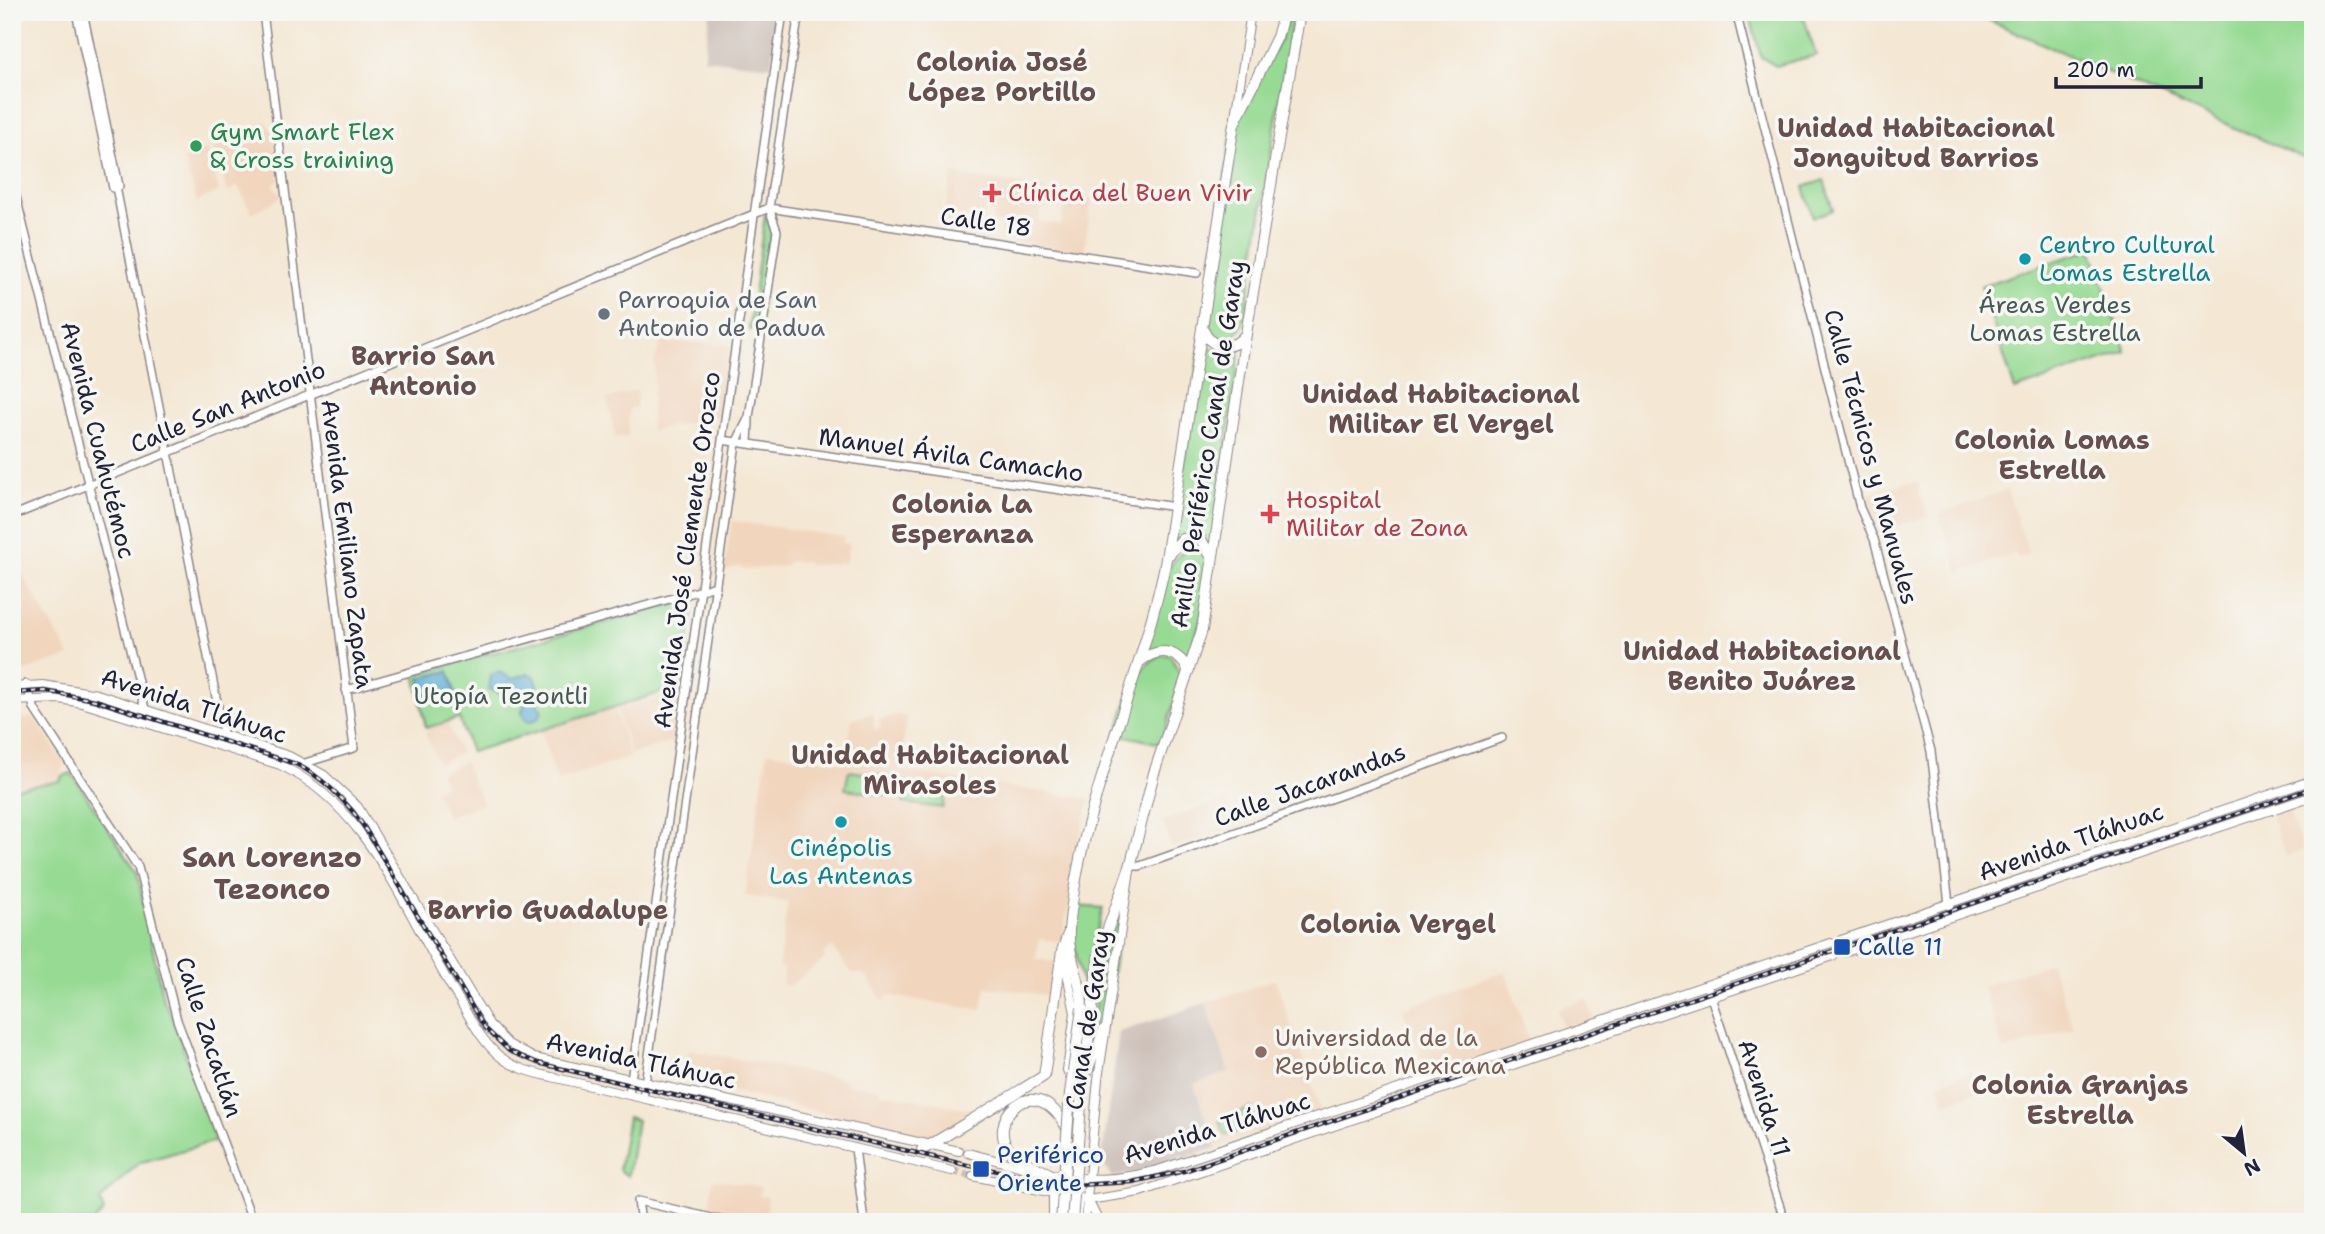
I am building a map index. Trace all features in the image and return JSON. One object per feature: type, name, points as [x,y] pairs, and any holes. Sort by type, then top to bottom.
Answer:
[{"type":"highway","points":[[1234,124],[1277,37],[1284,12]]},
{"type":"highway","name":"Anillo Periférico Canal de Garay","points":[[1099,954],[1130,866],[1154,773],[1202,630],[1246,334],[1300,12]]},
{"type":"highway","name":"Anillo Periférico Canal de Garay","points":[[1069,933],[1083,846],[1166,565],[1234,124]]},
{"type":"highway","points":[[1203,321],[1206,336],[1219,346],[1234,345],[1246,334]]},
{"type":"highway","points":[[1166,565],[1173,548],[1189,537],[1200,538],[1207,544],[1212,553],[1213,569]]},
{"type":"highway","points":[[1139,662],[1160,650],[1172,653],[1189,670]]},
{"type":"highway","points":[[922,1150],[1044,1076],[1062,950],[1069,933]]},
{"type":"highway","name":"Canal de Garay","points":[[1060,1222],[1067,1128],[1082,1008],[1069,933]]},
{"type":"highway","name":"Canal de Garay","points":[[1074,1222],[1082,1091],[1099,954]]},
{"type":"highway","points":[[1050,1174],[1012,1153],[1002,1131],[1004,1118],[1015,1105],[1028,1100],[1052,1105],[1067,1128]]},
{"type":"main road","name":"Anillo Periférico Canal de Garay","points":[[1234,124],[1251,12]]},
{"type":"main road","name":"Avenida Tláhuac","points":[[12,687],[26,684],[85,691],[305,763],[324,775],[358,807],[489,1024],[502,1040],[534,1058],[644,1084],[932,1144],[1050,1174],[1089,1180],[1136,1175],[1196,1157],[1831,943]]},
{"type":"main road","name":"Avenida Tláhuac","points":[[12,701],[60,699],[82,703],[296,772],[335,801],[366,840],[449,984],[482,1036],[500,1057],[534,1073],[952,1171]]},
{"type":"main road","name":"Avenida Tláhuac","points":[[1840,940],[2313,780]]},
{"type":"main road","name":"Avenida Tláhuac","points":[[1846,952],[2313,796]]},
{"type":"main road","name":"Canal de Garay","points":[[1085,1222],[1084,1200],[1089,1180],[1098,1079],[1112,1003],[1130,866]]},
{"type":"main road","points":[[403,904],[409,904],[412,898]]},
{"type":"main road","points":[[1062,950],[1074,1006],[1067,1070],[1070,1076],[1076,1079],[1087,1075],[1112,1003]]},
{"type":"main road","name":"Avenida Tláhuac","points":[[974,1176],[1084,1200],[1140,1192],[1833,956]]},
{"type":"main road","points":[[1068,1177],[1099,1222]]},
{"type":"main road","points":[[1053,1194],[1053,1222]]},
{"type":"main road","points":[[1074,1222],[1084,1200]]},
{"type":"street","points":[[76,12],[116,187],[226,748]]},
{"type":"street","points":[[83,12],[93,77]]},
{"type":"street","name":"Avenida Emiliano Zapata","points":[[263,12],[354,748],[305,763]]},
{"type":"street","name":"Avenida José Clemente Orozco","points":[[629,1094],[783,12]]},
{"type":"street","points":[[748,444],[749,417],[776,231],[769,208],[799,12]]},
{"type":"street","name":"Calle Técnicos y Manuales","points":[[1736,12],[1860,508],[1874,539],[1931,751],[1949,904],[1953,915]]},
{"type":"street","points":[[772,89],[787,92]]},
{"type":"street","name":"Avenida Cuahutémoc","points":[[12,181],[145,709]]},
{"type":"street","name":"Calle San Antonio","points":[[12,516],[754,217],[769,208]]},
{"type":"street","name":"Calle 18","points":[[769,208],[1197,272]]},
{"type":"street","name":"Avenida José Clemente Orozco","points":[[643,1098],[736,443],[749,417]]},
{"type":"street","name":"Manuel Ávila Camacho","points":[[722,440],[1175,507]]},
{"type":"street","points":[[346,690],[716,586]]},
{"type":"street","name":"Calle Zacatlán","points":[[26,684],[29,699],[138,867],[177,1020],[253,1222]]},
{"type":"street","name":"Calle Jacarandas","points":[[1130,866],[1152,862],[1502,737]]},
{"type":"street","points":[[677,757],[691,758]]},
{"type":"street","points":[[672,794],[686,796]]},
{"type":"street","points":[[666,832],[680,833]]},
{"type":"street","points":[[661,867],[675,867]]},
{"type":"street","name":"Avenida 11","points":[[1707,985],[1785,1222]]},
{"type":"street","points":[[643,992],[657,994]]},
{"type":"street","points":[[635,1048],[649,1049]]},
{"type":"street","points":[[855,1148],[864,1222]]},
{"type":"street","points":[[641,1222],[638,1201],[730,1222]]},
{"type":"shaded area","points":[[710,12],[779,12],[771,66],[704,59]]},
{"type":"shaded area","points":[[266,121],[270,129],[273,128],[280,180],[273,185],[282,197],[252,213],[238,186],[227,192],[213,146]]},
{"type":"shaded area","points":[[207,149],[219,191],[197,202],[184,160]]},
{"type":"shaded area","points":[[953,174],[1044,189],[1039,222],[1061,225],[1066,193],[1092,199],[1084,252],[1000,239],[1002,224],[992,222],[994,206],[986,205],[981,236],[941,230]]},
{"type":"shaded area","points":[[661,342],[731,344],[722,415],[650,431],[655,360]]},
{"type":"shaded area","points":[[637,390],[636,407],[629,409],[628,436],[616,439],[607,399]]},
{"type":"shaded area","points":[[1906,483],[1918,483],[1928,516],[1878,531],[1867,494]]},
{"type":"shaded area","points":[[2007,490],[2029,554],[2017,558],[2015,553],[1959,573],[1939,514]]},
{"type":"shaded area","points":[[732,521],[844,537],[843,543],[849,544],[846,563],[808,565],[807,561],[787,562],[787,566],[743,570],[741,566],[724,571]]},
{"type":"shaded area","points":[[23,576],[70,656],[12,675],[12,580]]},
{"type":"shaded area","points":[[683,690],[676,740],[631,754],[617,710]]},
{"type":"shaded area","points":[[614,707],[630,757],[557,781],[541,731]]},
{"type":"shaded area","points":[[873,713],[874,730],[881,728],[879,720],[898,715],[907,718],[899,771],[1090,799],[1083,822],[1062,942],[1039,939],[1036,959],[1059,963],[1054,996],[986,987],[982,1010],[886,995],[884,1002],[865,975],[852,973],[832,947],[823,954],[826,958],[789,986],[782,985],[784,969],[778,968],[788,902],[745,896],[767,752],[845,763],[852,719]]},
{"type":"shaded area","points":[[34,717],[65,764],[62,771],[65,776],[61,781],[12,789],[12,720]]},
{"type":"shaded area","points":[[447,722],[460,753],[439,764],[425,733],[429,732],[428,728]]},
{"type":"shaded area","points":[[464,762],[483,804],[447,816],[435,790],[445,785],[440,773]]},
{"type":"shaded area","points":[[1226,799],[1235,827],[1172,848],[1162,821]]},
{"type":"shaded area","points":[[2288,806],[2303,850],[2285,856],[2270,812]]},
{"type":"shaded area","points":[[2051,963],[2073,1028],[2004,1051],[1982,986]]},
{"type":"shaded area","points":[[1505,971],[1530,1043],[1427,1078],[1403,1009]]},
{"type":"shaded area","name":"Universidad de la República Mexicana","points":[[1276,981],[1321,1112],[1216,1148],[1194,1083],[1229,1071],[1206,1003]]},
{"type":"shaded area","points":[[1587,999],[1594,1021],[1565,1031],[1557,1009]]},
{"type":"shaded area","points":[[1206,1003],[1229,1072],[1194,1084],[1216,1148],[1185,1158],[1176,1158],[1177,1161],[1148,1171],[1112,1177],[1102,1163],[1102,1157],[1119,1032]]},
{"type":"shaded area","points":[[689,1050],[845,1079],[845,1084],[880,1089],[880,1093],[975,1110],[974,1115],[934,1139],[684,1080]]},
{"type":"shaded area","points":[[1971,1072],[1978,1092],[1945,1103],[1938,1083]]},
{"type":"shaded area","points":[[713,1179],[761,1187],[760,1196],[768,1197],[766,1219],[737,1218],[708,1212]]},
{"type":"green space","points":[[1749,12],[1789,12],[1804,18],[1816,55],[1776,66],[1761,57]]},
{"type":"green space","points":[[1970,12],[2313,12],[2313,162]]},
{"type":"green space","points":[[1287,20],[1292,20],[1244,322],[1233,336],[1216,340],[1204,323],[1233,121],[1281,38]]},
{"type":"green space","points":[[1824,180],[1833,210],[1813,217],[1804,187]]},
{"type":"green space","points":[[765,214],[772,230],[758,327],[749,330]]},
{"type":"green space","name":"Áreas Verdes Lomas Estrella","points":[[2091,249],[2126,352],[2015,390],[1981,286]]},
{"type":"green space","points":[[1201,338],[1210,348],[1226,351],[1241,341],[1212,546],[1200,536],[1173,543]]},
{"type":"green space","points":[[1195,547],[1207,559],[1209,581],[1187,664],[1175,648],[1160,648],[1146,653],[1166,574],[1183,551]]},
{"type":"green space","name":"Utopía Tezontli","points":[[695,598],[682,686],[471,752],[459,718],[426,728],[415,674]]},
{"type":"green space","points":[[1161,655],[1170,655],[1182,677],[1161,744],[1117,734],[1136,679],[1151,661]]},
{"type":"green space","points":[[849,771],[890,777],[887,795],[845,789]]},
{"type":"green space","points":[[71,773],[137,872],[163,999],[174,1021],[215,1141],[139,1163],[100,1200],[104,1212],[93,1222],[12,1222],[12,789],[61,781],[61,777]]},
{"type":"green space","points":[[906,782],[921,789],[945,792],[943,808],[903,803]]},
{"type":"green space","points":[[1123,901],[1109,995],[1087,1066],[1102,954]]},
{"type":"green space","points":[[1074,906],[1103,908],[1094,943],[1087,1007],[1072,933]]},
{"type":"green space","points":[[1251,1108],[1257,1124],[1225,1136],[1220,1120]]},
{"type":"green space","points":[[628,1117],[637,1120],[628,1176],[619,1170]]},
{"type":"water","points":[[449,671],[456,695],[427,703],[420,678]]},
{"type":"water","points":[[499,672],[512,679],[528,673],[535,677],[538,685],[534,698],[542,711],[538,719],[528,722],[525,719],[522,710],[527,698],[516,689],[501,694],[489,689],[491,675]]},
{"type":"tunnel","points":[[952,1171],[973,1176]]},
{"type":"railway","points":[[12,693],[45,691],[95,700],[296,764],[316,776],[341,798],[363,825],[485,1028],[509,1051],[538,1063],[971,1166],[1076,1185],[1132,1182],[1184,1171],[2313,788]]},
{"type":"place","name":"Gym Smart Flex & Cross training","points":[[196,146]]},
{"type":"place","name":"Clínica del Buen Vivir","points":[[992,193]]},
{"type":"place","name":"Centro Cultural Lomas Estrella","points":[[2025,259]]},
{"type":"place","name":"Parroquia de San Antonio de Padua","points":[[604,314]]},
{"type":"place","name":"Hospital Militar de Zona","points":[[1270,514]]},
{"type":"place","name":"Cinépolis Las Antenas","points":[[841,822]]},
{"type":"place","name":"Calle 11","points":[[1842,947]]},
{"type":"place","name":"Universidad de la República Mexicana","points":[[1261,1052]]},
{"type":"place","name":"Periférico Oriente","points":[[981,1169]]},
{"type":"district","name":"Colonia José López Portillo","points":[[1002,76]]},
{"type":"district","name":"Unidad Habitacional Jonguitud Barrios","points":[[1916,142]]},
{"type":"district","name":"Barrio San Antonio","points":[[423,370]]},
{"type":"district","name":"Unidad Habitacional Militar El Vergel","points":[[1441,408]]},
{"type":"district","name":"Colonia Lomas Estrella","points":[[2052,454]]},
{"type":"district","name":"Colonia La Esperanza","points":[[962,518]]},
{"type":"district","name":"Unidad Habitacional Benito Juárez","points":[[1762,665]]},
{"type":"district","name":"Unidad Habitacional Mirasoles","points":[[930,769]]},
{"type":"district","name":"San Lorenzo Tezonco","points":[[272,873]]},
{"type":"district","name":"Barrio Guadalupe","points":[[548,909]]},
{"type":"district","name":"Colonia Vergel","points":[[1398,923]]},
{"type":"district","name":"Colonia Granjas Estrella","points":[[2080,1099]]}]
